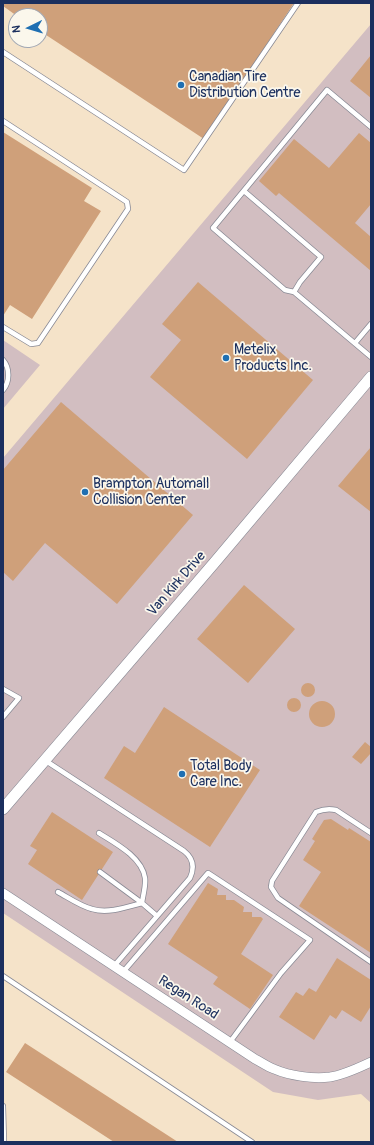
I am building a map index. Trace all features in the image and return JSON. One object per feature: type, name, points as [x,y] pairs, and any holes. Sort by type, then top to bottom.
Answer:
[{"type":"street","name":"Van Kirk Drive","points":[[3,809],[215,562],[371,377]]},
{"type":"street","name":"Regan Road","points":[[3,893],[274,1070],[308,1077],[330,1077],[351,1071],[371,1062]]},
{"type":"lane","points":[[3,52],[184,170],[298,3]]},
{"type":"lane","points":[[371,127],[327,90],[213,228],[285,290],[294,292],[371,357]]},
{"type":"lane","points":[[3,121],[127,202],[128,209],[38,343],[31,344],[3,327]]},
{"type":"lane","points":[[244,191],[321,256],[300,282],[294,292]]},
{"type":"lane","points":[[355,343],[371,324]]},
{"type":"lane","points":[[3,360],[8,369],[7,385],[3,390]]},
{"type":"lane","points":[[3,689],[19,698],[3,717]]},
{"type":"lane","points":[[45,760],[189,855],[192,860],[193,866],[190,878],[114,966]]},
{"type":"lane","points":[[371,833],[336,810],[330,808],[322,809],[316,812],[272,882],[271,887],[278,898],[371,962]]},
{"type":"lane","points":[[99,833],[124,850],[141,867],[145,878],[142,903]]},
{"type":"lane","points":[[100,872],[157,916]]},
{"type":"lane","points":[[123,972],[208,873],[310,940],[281,973],[230,1042]]},
{"type":"lane","points":[[58,892],[79,904],[97,910],[113,910],[142,903]]},
{"type":"lane","points":[[3,976],[252,1142]]},
{"type":"lane","points":[[3,1106],[4,1142]]},
{"type":"shaded area","points":[[371,24],[371,1103],[361,1094],[318,1100],[273,1092],[3,913],[3,458]]},
{"type":"shaded area","points":[[3,340],[40,365],[3,409]]},
{"type":"building","name":"Canadian Tire Distribution Centre","points":[[3,3],[294,3],[204,139],[48,36],[48,8],[8,8],[8,10],[3,6]]},
{"type":"building","points":[[371,55],[371,98],[350,81]]},
{"type":"building","points":[[3,132],[92,188],[84,201],[101,211],[32,319],[10,305],[3,316]]},
{"type":"building","points":[[359,133],[371,143],[371,204],[355,223],[371,237],[371,271],[279,193],[276,196],[259,181],[294,139],[329,168]]},
{"type":"building","name":"Metelix Products Inc.","points":[[198,282],[313,380],[247,459],[150,377],[181,340],[162,324]]},
{"type":"building","name":"Brampton Automall Collision Center","points":[[61,402],[193,515],[117,604],[45,543],[13,581],[3,572],[3,470]]},
{"type":"building","points":[[371,447],[371,512],[338,486]]},
{"type":"building","points":[[244,585],[295,629],[248,683],[197,639]]},
{"type":"building","points":[[305,683],[311,683],[315,687],[315,693],[311,697],[305,697],[301,693],[301,687]]},
{"type":"building","points":[[291,698],[297,698],[301,702],[301,708],[297,712],[291,712],[287,708],[287,702]]},
{"type":"building","points":[[322,701],[332,704],[335,714],[332,724],[322,727],[312,724],[309,714],[312,704]]},
{"type":"building","name":"Total Body Care Inc.","points":[[164,707],[260,770],[210,847],[104,778],[124,746],[135,753]]},
{"type":"building","points":[[365,742],[371,747],[371,753],[361,764],[352,757]]},
{"type":"building","points":[[52,812],[113,852],[82,900],[28,864],[37,850],[30,846]]},
{"type":"building","points":[[331,819],[371,842],[371,953],[299,906],[321,872],[303,860],[315,841],[312,839],[324,820]]},
{"type":"building","points":[[208,883],[218,889],[217,895],[226,895],[226,900],[234,900],[244,907],[243,912],[252,912],[252,917],[261,917],[263,919],[241,954],[273,975],[250,1009],[213,984],[218,977],[168,944]]},
{"type":"building","points":[[337,958],[371,980],[371,1006],[361,1022],[342,1010],[336,1019],[330,1015],[314,1040],[279,1017],[296,992],[303,996],[309,988],[316,992]]},
{"type":"building","points":[[25,1043],[178,1142],[114,1142],[6,1072]]},
{"type":"place","name":"Canadian Tire Distribution Centre","points":[[181,85]]},
{"type":"place","name":"Metelix Products Inc.","points":[[226,358]]},
{"type":"place","name":"Brampton Automall Collision Center","points":[[85,492]]},
{"type":"place","name":"Total Body Care Inc.","points":[[182,774]]}]
